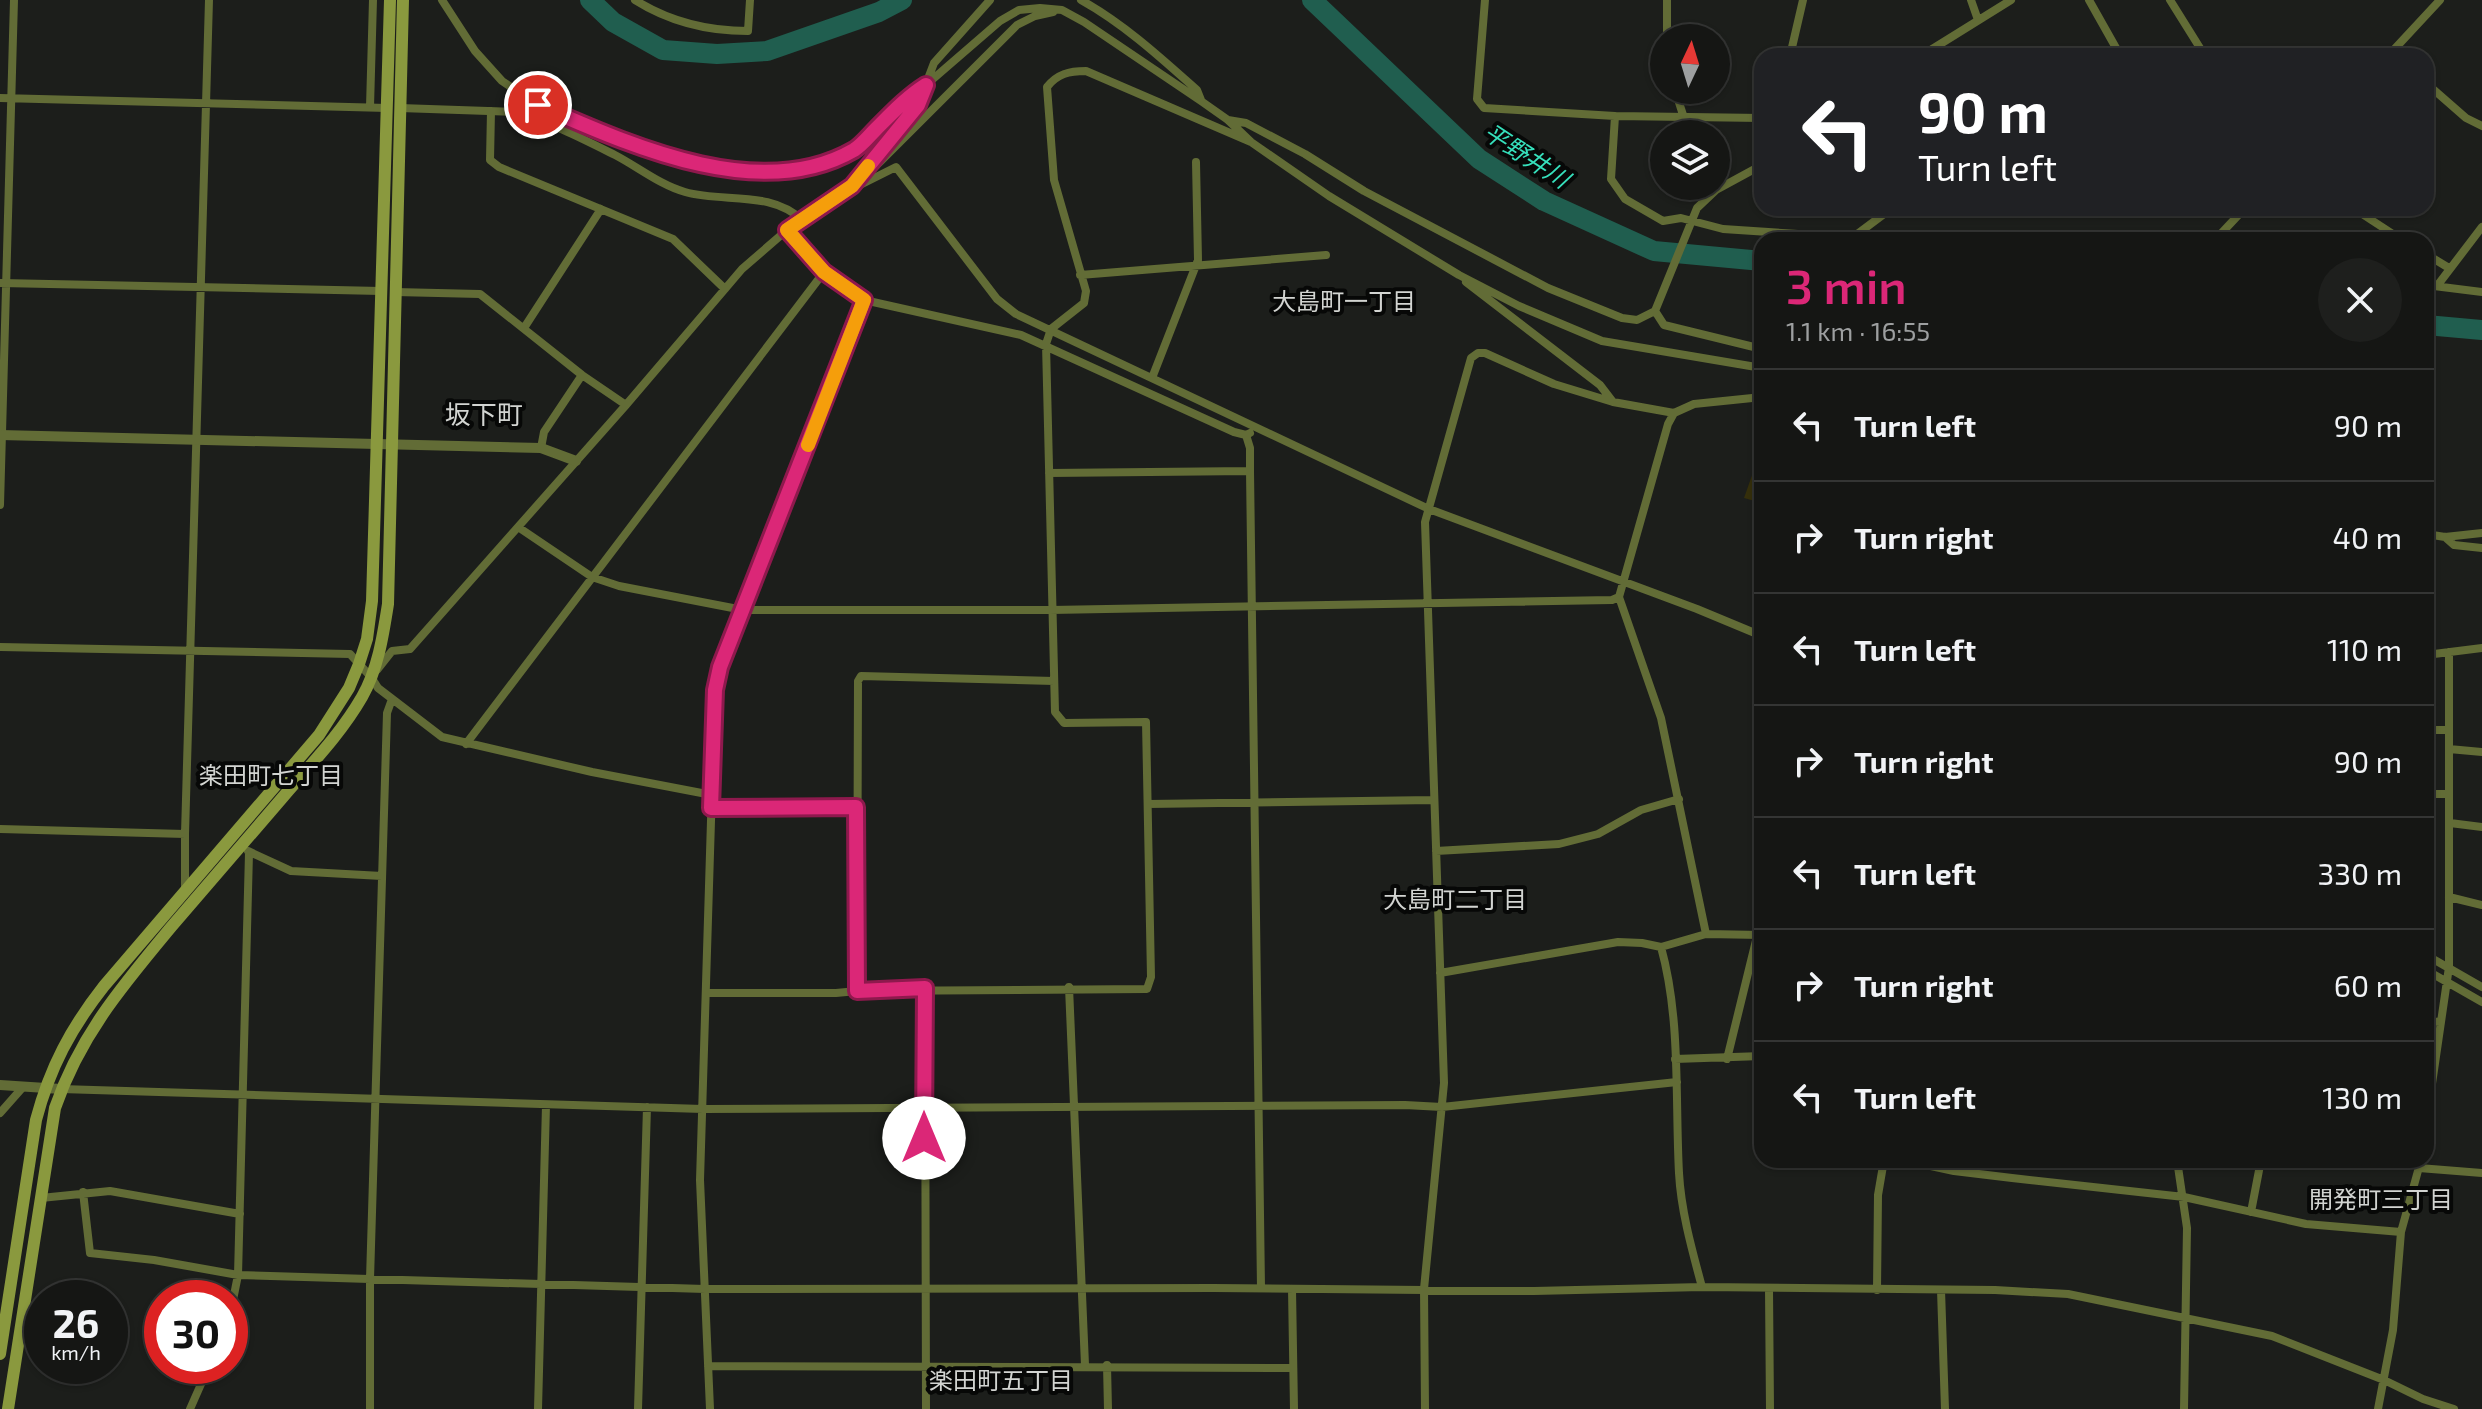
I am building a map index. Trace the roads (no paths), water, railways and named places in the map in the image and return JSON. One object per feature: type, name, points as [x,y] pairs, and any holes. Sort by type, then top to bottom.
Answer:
[{"type":"main road","points":[[8,1409],[55,1108],[61,1089],[91,1028],[114,995],[247,847],[332,743],[362,697],[382,642],[388,604],[395,292],[390,0]]},
{"type":"main road","points":[[0,1354],[36,1120],[45,1088],[75,1023],[319,735],[349,688],[367,639],[372,601],[381,291],[403,0]]},
{"type":"street","points":[[0,505],[3,283],[14,0]]},
{"type":"street","points":[[186,892],[185,834],[209,0]]},
{"type":"street","points":[[370,107],[373,0]]},
{"type":"street","points":[[442,0],[475,51],[502,81],[538,105],[654,152],[699,164],[756,171],[792,171],[823,165],[857,149],[909,96],[1000,21],[1019,10],[1062,10],[1201,101],[1228,120],[1251,142],[1329,196],[1459,275],[1532,312],[1602,341],[1754,367]]},
{"type":"street","points":[[635,0],[680,22],[717,31],[748,31],[750,0]]},
{"type":"street","points":[[852,186],[918,105],[934,63],[990,0]]},
{"type":"street","points":[[1081,0],[1103,12],[1148,47],[1197,90],[1201,101]]},
{"type":"street","points":[[1485,0],[1477,99],[1484,108],[1615,116],[1754,118]]},
{"type":"street","points":[[1667,0],[1667,24]]},
{"type":"street","points":[[1792,48],[1803,0]]},
{"type":"street","points":[[1971,0],[1978,20]]},
{"type":"street","points":[[1937,48],[2011,0]]},
{"type":"street","points":[[2089,0],[2116,48]]},
{"type":"street","points":[[2170,0],[2200,48]]},
{"type":"street","points":[[2397,48],[2440,0]]},
{"type":"street","points":[[371,677],[392,651],[410,649],[742,269],[787,230],[868,174],[1017,25],[1035,16],[1062,10]]},
{"type":"street","points":[[706,993],[836,993],[925,988],[1147,989],[1151,977],[1146,722],[1064,723],[1055,712],[1046,344],[1051,329],[1084,303],[1086,291],[1054,180],[1047,87],[1055,77],[1073,71],[1086,71],[1251,142]]},
{"type":"street","points":[[2434,90],[2466,118],[2482,126]]},
{"type":"street","points":[[0,98],[514,112],[531,116],[616,155],[688,193],[745,197],[793,211],[802,220]]},
{"type":"street","points":[[1680,104],[1684,118]]},
{"type":"street","points":[[491,111],[490,160],[499,167],[673,239],[725,289]]},
{"type":"street","points":[[1615,116],[1611,179],[1625,199],[1663,221],[1681,218],[1689,227],[1790,232]]},
{"type":"street","points":[[1228,120],[1246,123],[1305,154],[1364,191],[1548,288],[1622,318],[1637,320],[1655,311],[1697,208],[1716,190],[1754,170]]},
{"type":"street","points":[[1152,378],[1196,266],[1196,162]]},
{"type":"street","points":[[852,186],[896,167],[997,299],[1016,314],[1429,509],[1754,633]]},
{"type":"street","points":[[524,328],[601,209]]},
{"type":"street","points":[[1860,232],[1881,216]]},
{"type":"street","points":[[2222,232],[2238,216]]},
{"type":"street","points":[[2365,216],[2390,232]]},
{"type":"street","points":[[2437,286],[2482,227]]},
{"type":"street","points":[[787,230],[824,272],[864,300],[1021,335],[1234,432],[1246,435],[1257,428]]},
{"type":"street","points":[[1080,275],[1326,255]]},
{"type":"street","points":[[2434,259],[2449,268]]},
{"type":"street","points":[[466,744],[824,272]]},
{"type":"street","points":[[1459,275],[1474,291],[1600,385],[1613,402]]},
{"type":"street","points":[[3,283],[381,291]]},
{"type":"street","points":[[2434,286],[2482,292]]},
{"type":"street","points":[[395,292],[480,294],[582,375],[626,405]]},
{"type":"street","points":[[710,1409],[700,1180],[715,690],[720,667],[864,300]]},
{"type":"street","points":[[1655,311],[1664,325],[1754,347]]},
{"type":"street","points":[[1425,1409],[1424,1289],[1444,1083],[1425,522],[1471,358],[1485,353],[1554,384],[1613,402],[1674,413],[1694,404],[1754,398]]},
{"type":"street","points":[[541,448],[544,432],[582,375]]},
{"type":"street","points":[[1674,413],[1668,424],[1619,597],[1661,718],[1706,934]]},
{"type":"street","points":[[1,435],[541,448],[576,461]]},
{"type":"street","points":[[1246,435],[1250,448],[1253,606],[1261,1288]]},
{"type":"street","points":[[1049,473],[1250,471]]},
{"type":"street","points":[[518,527],[592,577],[619,586],[664,592],[743,610],[1051,610],[1612,600],[1619,597]]},
{"type":"street","points":[[2434,535],[2482,533]]},
{"type":"street","points":[[2445,537],[2454,545],[2482,548]]},
{"type":"street","points":[[0,647],[350,654],[378,688],[442,737],[712,795]]},
{"type":"street","points":[[2434,654],[2482,648]]},
{"type":"street","points":[[2434,1061],[2449,967],[2449,652]]},
{"type":"street","points":[[857,991],[856,807],[858,681],[861,676],[1054,681]]},
{"type":"street","points":[[370,1409],[375,1100],[387,713],[392,699]]},
{"type":"street","points":[[2434,730],[2449,730]]},
{"type":"street","points":[[2449,749],[2482,752]]},
{"type":"street","points":[[2434,794],[2449,794]]},
{"type":"street","points":[[1436,851],[1574,841],[1598,834],[1641,810],[1679,799]]},
{"type":"street","points":[[1148,804],[1434,800]]},
{"type":"street","points":[[711,808],[856,807]]},
{"type":"street","points":[[2450,823],[2482,827]]},
{"type":"street","points":[[0,829],[185,834]]},
{"type":"street","points":[[237,1280],[247,847],[291,871],[382,876]]},
{"type":"street","points":[[2449,897],[2482,905]]},
{"type":"street","points":[[1440,973],[1618,942],[1661,947],[1706,934],[1754,935]]},
{"type":"street","points":[[1661,947],[1668,973],[1677,1082],[1679,1176],[1702,1287]]},
{"type":"street","points":[[1727,1059],[1754,958]]},
{"type":"street","points":[[2434,959],[2482,987]]},
{"type":"street","points":[[2434,974],[2482,1002]]},
{"type":"street","points":[[1069,987],[1085,1365]]},
{"type":"street","points":[[925,988],[926,1409]]},
{"type":"street","points":[[2434,1022],[2440,1022]]},
{"type":"street","points":[[1675,1059],[1754,1057]]},
{"type":"street","points":[[0,1085],[242,1096],[703,1109],[1442,1107],[1677,1082]]},
{"type":"street","points":[[0,1113],[23,1087]]},
{"type":"street","points":[[538,1409],[546,1105]]},
{"type":"street","points":[[638,1409],[647,1107]]},
{"type":"street","points":[[2434,1166],[2482,1173]]},
{"type":"street","points":[[1877,1290],[1878,1195],[1883,1168]]},
{"type":"street","points":[[1950,1168],[2184,1197],[2306,1224],[2401,1232]]},
{"type":"street","points":[[2179,1168],[2187,1228],[2184,1409]]},
{"type":"street","points":[[2251,1212],[2259,1168]]},
{"type":"street","points":[[2378,1409],[2399,1282],[2401,1232],[2419,1168]]},
{"type":"street","points":[[41,1198],[110,1191],[240,1214]]},
{"type":"street","points":[[83,1192],[90,1253],[154,1260],[238,1275],[705,1289],[1534,1291],[1702,1287],[2068,1294],[2272,1336],[2454,1409]]},
{"type":"street","points":[[1292,1289],[1294,1409]]},
{"type":"street","points":[[1769,1289],[1770,1409]]},
{"type":"street","points":[[1941,1290],[1945,1409]]},
{"type":"street","points":[[1107,1365],[1108,1409]]},
{"type":"street","points":[[708,1366],[1293,1368]]},
{"type":"street","points":[[190,1409],[201,1384]]},
{"type":"waterway","name":"平野井川","points":[[590,0],[613,22],[663,50],[717,54],[767,51],[879,12],[902,0]]},
{"type":"waterway","name":"平野井川","points":[[1312,0],[1479,159],[1544,201],[1654,251],[1754,260]]},
{"type":"waterway","name":"平野井川","points":[[2434,326],[2482,330]]},
{"type":"district","name":"大島町一丁目","points":[[1344,300]]},
{"type":"district","name":"坂下町","points":[[484,413]]},
{"type":"district","name":"楽田町七丁目","points":[[271,774]]},
{"type":"district","name":"大島町二丁目","points":[[1455,898]]},
{"type":"district","name":"開発町三丁目","points":[[2381,1198]]},
{"type":"district","name":"楽田町五丁目","points":[[1001,1379]]}]
